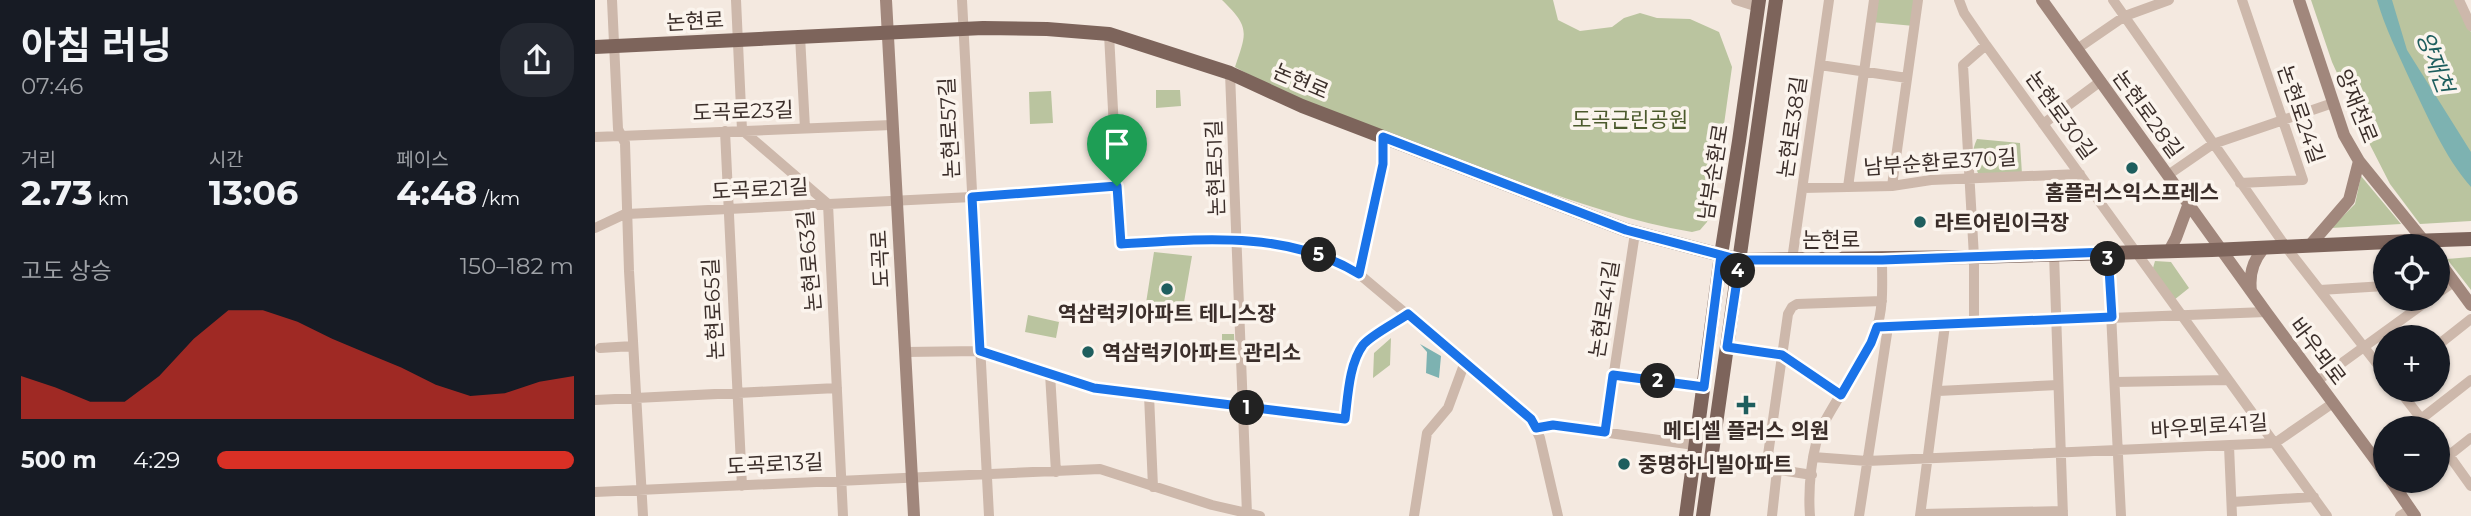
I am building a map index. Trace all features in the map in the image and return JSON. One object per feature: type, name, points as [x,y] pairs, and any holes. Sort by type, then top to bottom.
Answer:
[{"type":"main road","name":"남부순환로","points":[[1703,516],[1776,0]]},
{"type":"main road","name":"남부순환로","points":[[1686,516],[1758,4]]},
{"type":"main road","name":"논현로","points":[[595,47],[962,29],[1047,29],[1109,34],[1230,74],[1302,106],[1635,233],[1740,260],[1882,260],[2222,250],[2471,239]]},
{"type":"street","points":[[612,0],[618,129],[625,143],[643,516]]},
{"type":"street","points":[[736,0],[742,130]]},
{"type":"street","name":"도곡로","points":[[886,0],[914,516]]},
{"type":"street","name":"논현로57길","points":[[961,0],[989,516]]},
{"type":"street","points":[[1737,0],[1758,4]]},
{"type":"street","name":"논현로38길","points":[[1792,260],[1829,0]]},
{"type":"street","points":[[1848,187],[1874,0]]},
{"type":"street","points":[[1892,186],[1918,0]]},
{"type":"street","name":"논현로30길","points":[[1959,0],[1964,13],[1986,45],[2327,516]]},
{"type":"street","name":"논현로28길","points":[[2042,0],[2222,250]]},
{"type":"street","points":[[2113,0],[2286,247],[2373,360]]},
{"type":"street","points":[[2077,50],[2125,16],[2169,0]]},
{"type":"street","name":"논현로24길","points":[[2240,183],[2303,180],[2242,0]]},
{"type":"street","name":"양재천로","points":[[2299,0],[2344,135],[2359,161],[2418,234]]},
{"type":"street","points":[[2459,0],[2471,26]]},
{"type":"street","points":[[1109,34],[1121,244],[1237,239],[1260,241],[1327,257],[1359,274],[1531,419],[1536,428],[1558,516]]},
{"type":"street","points":[[800,36],[805,128]]},
{"type":"street","points":[[1974,323],[1974,257],[1963,65],[1986,45]]},
{"type":"street","points":[[1820,65],[1907,78]]},
{"type":"street","name":"논현로51길","points":[[1230,74],[1247,514]]},
{"type":"street","points":[[2043,124],[2101,81]]},
{"type":"street","points":[[2168,175],[2213,144],[2333,103]]},
{"type":"street","name":"도곡로23길","points":[[595,137],[893,125]]},
{"type":"street","name":"논현로63길","points":[[742,130],[828,204],[843,516]]},
{"type":"street","name":"논현로65길","points":[[726,131],[742,486]]},
{"type":"street","points":[[1359,274],[1383,164],[1383,137]]},
{"type":"street","points":[[2311,244],[2349,200],[2359,161]]},
{"type":"street","name":"남부순환로370길","points":[[1803,188],[1892,186],[1922,181],[2080,174]]},
{"type":"street","name":"도곡로21길","points":[[627,214],[972,197],[1117,186]]},
{"type":"street","points":[[2169,251],[2189,203]]},
{"type":"street","points":[[595,228],[627,214]]},
{"type":"street","name":"논현로41길","points":[[1605,432],[1635,233]]},
{"type":"street","points":[[2252,291],[2251,275],[2264,248]]},
{"type":"street","name":"바우뫼로","points":[[2222,250],[2373,457]]},
{"type":"street","points":[[2108,252],[2121,516]]},
{"type":"street","points":[[1945,325],[1920,515],[2063,513],[2053,254]]},
{"type":"street","points":[[1860,516],[1883,327],[1882,260]]},
{"type":"street","points":[[2450,276],[2471,305]]},
{"type":"street","points":[[2450,282],[2454,282]]},
{"type":"street","points":[[2450,285],[2454,282]]},
{"type":"street","points":[[2320,290],[2373,287]]},
{"type":"street","points":[[1772,516],[1771,469],[1788,314],[1797,304],[1882,301]]},
{"type":"street","points":[[2317,381],[2414,311]]},
{"type":"street","points":[[1883,327],[2266,312]]},
{"type":"street","points":[[905,352],[980,351],[1094,388],[1345,419],[1348,389],[1363,344],[1408,314]]},
{"type":"street","points":[[2450,336],[2471,319]]},
{"type":"street","points":[[1810,516],[1813,457],[1822,426],[1883,327]]},
{"type":"street","points":[[600,348],[633,346]]},
{"type":"street","points":[[1727,347],[1782,355],[1841,395]]},
{"type":"street","points":[[1414,516],[1427,433],[1448,408],[1465,362]]},
{"type":"street","points":[[1050,374],[1056,472]]},
{"type":"street","points":[[1613,375],[1704,387]]},
{"type":"street","points":[[2115,382],[2228,380]]},
{"type":"street","points":[[2425,416],[2471,380]]},
{"type":"street","points":[[1938,391],[2058,385]]},
{"type":"street","points":[[595,400],[837,388]]},
{"type":"street","points":[[1149,395],[1153,487]]},
{"type":"street","points":[[2408,402],[2419,416]]},
{"type":"street","name":"바우뫼로41길","points":[[1813,457],[1867,461],[2275,443],[2333,403]]},
{"type":"street","points":[[1536,428],[1553,425],[1695,445]]},
{"type":"street","points":[[2471,438],[2450,455],[2471,486]]},
{"type":"street","points":[[2229,446],[2232,516]]},
{"type":"street","points":[[1711,460],[1812,475]]},
{"type":"street","name":"도곡로13길","points":[[595,492],[1100,469],[1153,487],[1261,516]]},
{"type":"street","points":[[2398,493],[2409,514]]},
{"type":"street","points":[[2232,502],[2314,498]]},
{"type":"green space","name":"도곡근린공원","points":[[1222,0],[1553,0],[1558,20],[1580,31],[1612,27],[1624,18],[1640,13],[1657,18],[1690,19],[1719,32],[1732,67],[1714,196],[1707,222],[1700,230],[1692,232],[1601,210],[1406,143],[1301,101],[1235,67],[1244,30],[1238,17]]},
{"type":"green space","points":[[1874,0],[1918,0],[1914,26],[1871,22]]},
{"type":"green space","points":[[2311,0],[2456,0],[2471,32],[2471,221],[2420,224],[2390,184],[2332,62]]},
{"type":"green space","points":[[1156,90],[1180,90],[1181,106],[1156,108]]},
{"type":"green space","points":[[1051,91],[1053,123],[1030,124],[1029,92]]},
{"type":"green space","points":[[1977,139],[2020,143],[2022,174],[1978,173],[1973,156]]},
{"type":"green space","points":[[2361,176],[2401,224],[2331,228],[2355,204]]},
{"type":"green space","name":"역삼럭키아파트 테니스장","points":[[1154,252],[1192,256],[1183,308],[1146,303]]},
{"type":"green space","points":[[2471,257],[2471,290],[2450,263],[2450,259]]},
{"type":"green space","points":[[2155,261],[2171,262],[2189,288],[2174,300],[2153,268]]},
{"type":"green space","points":[[1028,315],[1059,322],[1056,338],[1025,332]]},
{"type":"green space","points":[[1222,334],[1234,334],[1235,363],[1222,363]]},
{"type":"green space","points":[[1391,338],[1390,365],[1373,378],[1374,353]]},
{"type":"water","points":[[2377,0],[2392,0],[2407,50],[2471,152],[2471,187],[2430,122],[2392,40]]},
{"type":"water","points":[[1420,344],[1441,356],[1439,378],[1426,373],[1427,352]]},
{"type":"place","name":"홈플러스익스프레스","points":[[2132,168]]},
{"type":"place","name":"라트어린이극장","points":[[1920,222]]},
{"type":"place","name":"역삼럭키아파트 테니스장","points":[[1167,289]]},
{"type":"place","name":"역삼럭키아파트 관리소","points":[[1088,352]]},
{"type":"place","name":"메디셀 플러스 의원","points":[[1746,405]]},
{"type":"place","name":"중명하니빌아파트","points":[[1624,464]]},
{"type":"route","points":[[1117,186],[972,197],[980,351],[1094,388],[1345,419],[1348,389],[1363,344],[1408,314],[1531,419],[1536,428],[1553,425],[1605,432],[1613,375],[1704,387],[1721,255],[1740,260],[1882,260],[2108,252],[2112,317],[1877,327],[1871,343],[1841,395],[1782,355],[1727,347],[1740,260],[1626,230],[1383,137],[1383,164],[1359,274],[1327,257],[1260,241],[1199,239],[1121,244],[1117,186]]},
{"type":"water label","name":"양재천","points":[[2435,62]]}]
